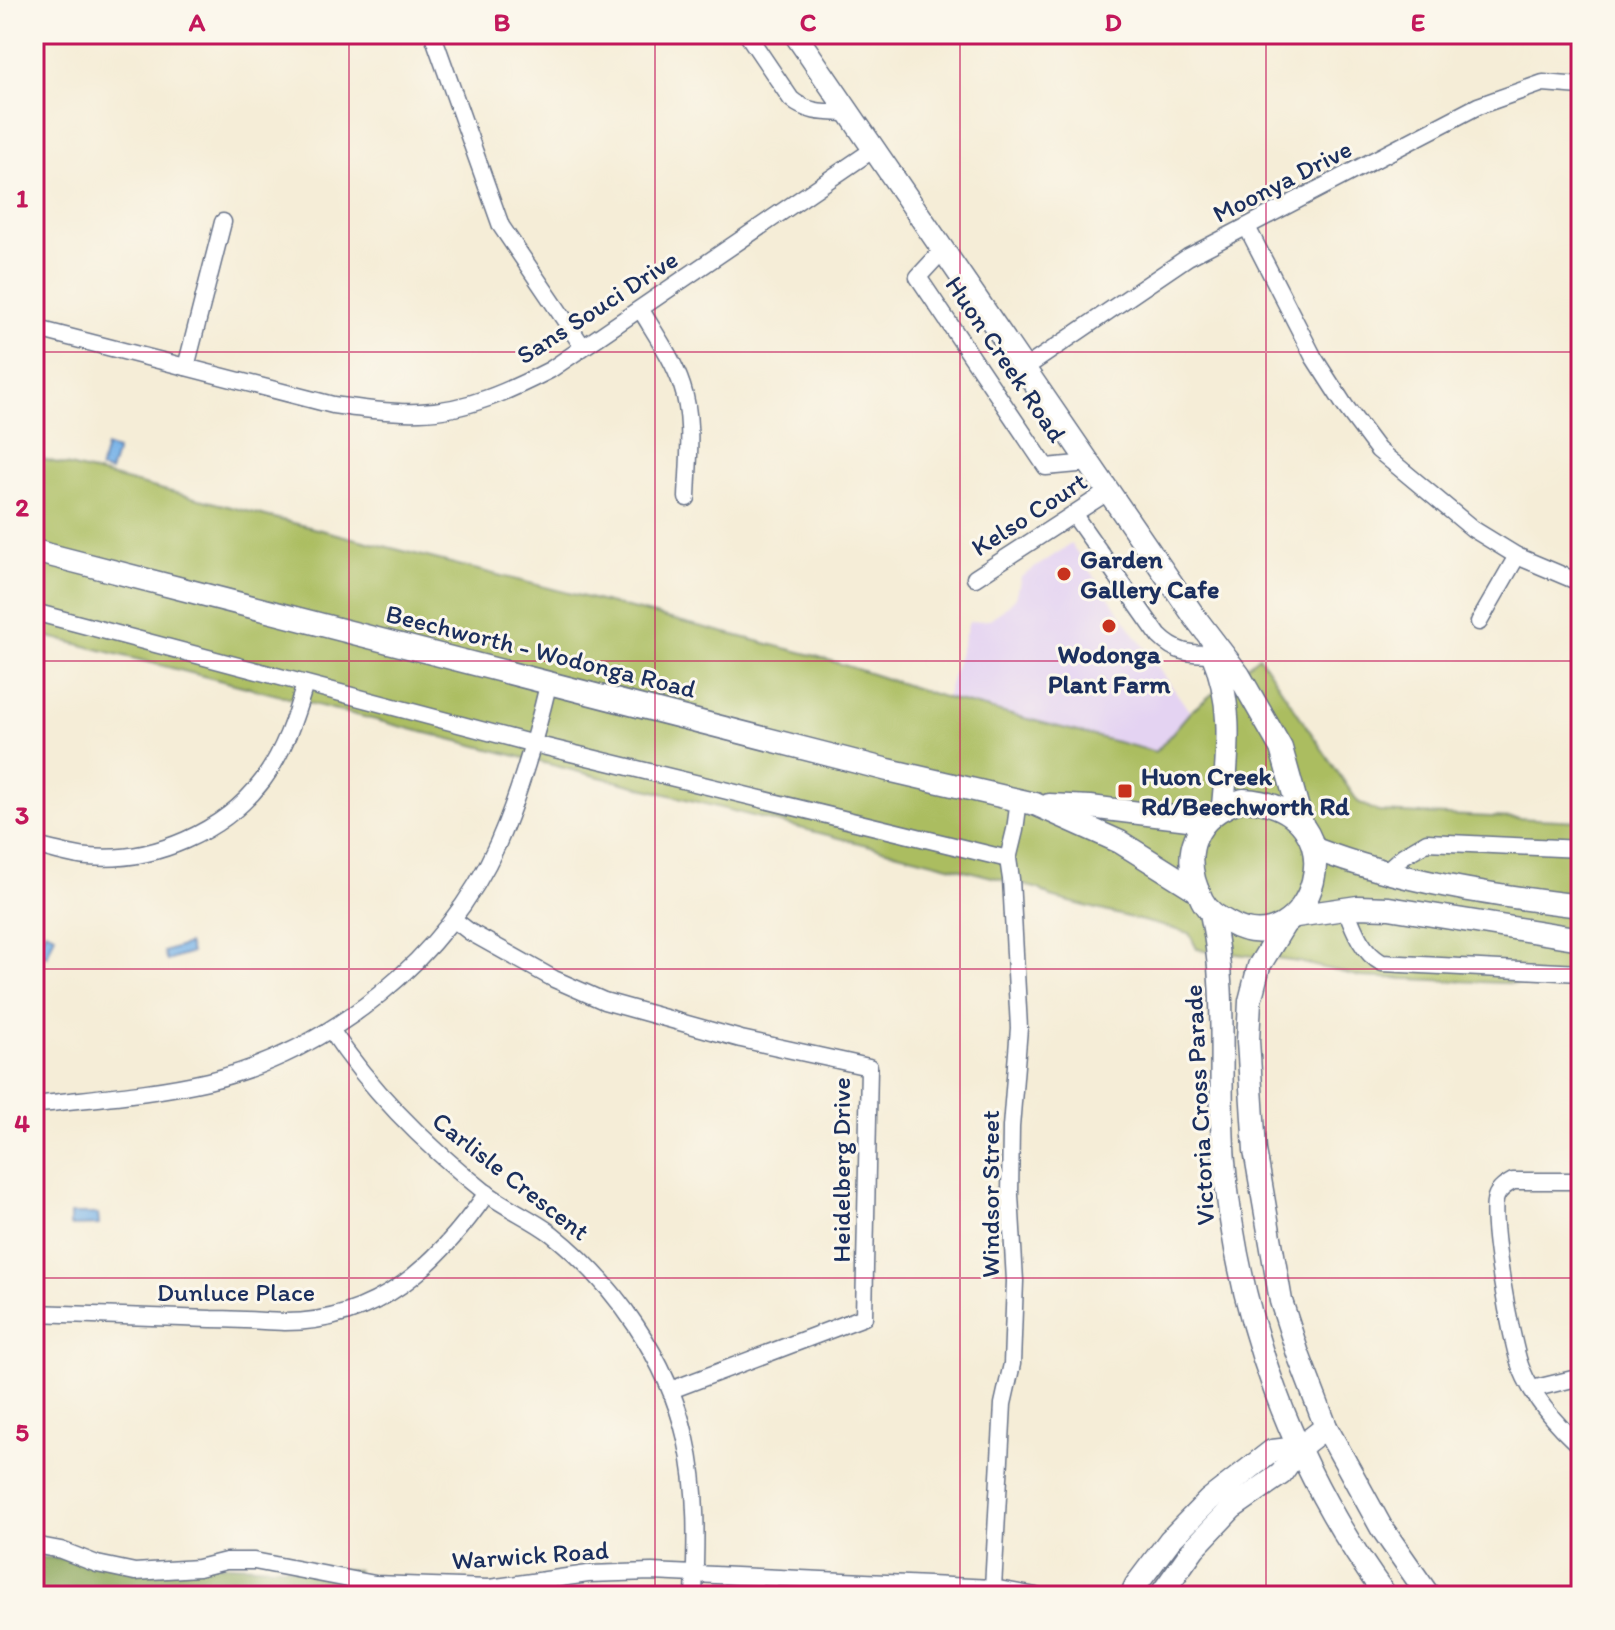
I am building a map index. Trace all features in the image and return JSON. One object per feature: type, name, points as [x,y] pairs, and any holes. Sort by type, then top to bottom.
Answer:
[{"type":"main road","name":"Huon Creek Road","points":[[795,34],[1194,616],[1239,675],[1281,748],[1302,823]]},
{"type":"main road","name":"Beechworth - Wodonga Road","points":[[34,551],[888,770],[1027,802],[1205,821]]},
{"type":"main road","name":"Huon Creek Road","points":[[1194,616],[1213,654],[1225,688],[1229,732],[1223,806]]},
{"type":"main road","points":[[1290,920],[1305,902],[1316,872],[1315,849],[1310,834],[1287,811],[1264,801],[1243,800],[1223,806],[1205,821],[1195,837],[1191,855],[1193,874],[1198,891],[1211,913],[1236,928],[1269,930],[1290,920],[1374,907],[1413,910],[1581,939]]},
{"type":"main road","name":"Beechworth - Wodonga Road","points":[[1027,802],[1120,842],[1162,865],[1198,891]]},
{"type":"main road","points":[[1315,849],[1355,864],[1453,889],[1581,906]]},
{"type":"main road","name":"Victoria Cross Parade","points":[[1211,913],[1220,966],[1224,1160],[1238,1265],[1260,1352],[1276,1399],[1338,1524],[1386,1596]]},
{"type":"main road","name":"Victoria Cross Parade","points":[[1290,920],[1259,966],[1250,1001],[1248,1041],[1255,1150],[1281,1301],[1326,1427],[1381,1527],[1429,1596]]},
{"type":"main road","points":[[1160,1596],[1202,1539],[1232,1508],[1281,1474],[1299,1448],[1326,1427]]},
{"type":"main road","points":[[1131,1596],[1170,1540],[1209,1500],[1272,1451],[1299,1448]]},
{"type":"street","points":[[747,34],[797,105],[819,112],[849,113]]},
{"type":"street","points":[[433,35],[501,226],[583,347]]},
{"type":"street","name":"Moonya Drive","points":[[1025,368],[1188,257],[1478,106],[1543,83],[1581,86]]},
{"type":"street","name":"Sans Souci Drive","points":[[34,328],[333,405],[378,411],[423,412],[467,403],[510,391],[550,370],[874,149]]},
{"type":"street","points":[[186,367],[223,222]]},
{"type":"street","points":[[1247,227],[1314,358],[1378,450],[1473,529],[1517,556],[1581,583]]},
{"type":"street","name":"Huon Creek Road","points":[[943,250],[918,277],[1046,467],[1089,463]]},
{"type":"street","points":[[641,310],[672,362],[683,389],[689,421],[687,498]]},
{"type":"street","name":"Kelso Court","points":[[975,578],[1109,491]]},
{"type":"street","points":[[1074,515],[1159,636],[1171,648],[1186,654],[1213,654]]},
{"type":"street","points":[[1479,622],[1517,556]]},
{"type":"street","points":[[34,612],[534,744],[1008,859]]},
{"type":"street","points":[[34,1105],[209,1080],[309,1042],[371,1002],[408,968],[453,919],[497,845],[534,744],[549,681]]},
{"type":"street","points":[[40,847],[88,857],[117,856],[148,852],[209,829],[249,797],[264,778],[288,736],[305,684]]},
{"type":"street","name":"Windsor Street","points":[[993,1588],[1003,1404],[1012,1364],[1015,1281],[1010,1195],[1011,1127],[1019,1028],[1008,859],[1015,830],[1027,802]]},
{"type":"street","points":[[1386,871],[1403,856],[1427,842],[1581,849]]},
{"type":"street","points":[[1346,909],[1359,939],[1368,952],[1382,963],[1581,973]]},
{"type":"street","name":"Heidelberg Drive","points":[[453,919],[470,932],[554,979],[604,1001],[741,1039],[869,1067],[864,1317],[671,1390]]},
{"type":"street","name":"Carlisle Crescent","points":[[331,1030],[422,1139],[487,1193],[551,1233],[609,1291],[637,1327],[671,1390],[686,1437],[695,1501],[694,1596]]},
{"type":"street","points":[[1581,1181],[1513,1181],[1497,1194],[1494,1204],[1510,1328],[1521,1368],[1532,1389],[1561,1428],[1581,1447]]},
{"type":"street","name":"Dunluce Place","points":[[34,1313],[287,1322],[349,1312],[391,1293],[422,1271],[459,1233],[487,1193]]},
{"type":"street","points":[[1532,1389],[1581,1377]]},
{"type":"street","name":"Warwick Road","points":[[34,1545],[135,1572],[198,1568],[226,1561],[254,1561],[375,1584],[489,1588],[610,1573],[652,1572],[993,1588],[1036,1596]]},
{"type":"shaded area","points":[[1071,544],[1190,712],[1156,753],[946,698],[969,622],[988,620],[1003,610],[1016,597],[1021,577]]},
{"type":"green space","points":[[34,457],[816,656],[946,698],[1156,752],[1190,712],[1259,656],[1358,802],[1378,812],[1581,821],[1581,986],[1361,977],[1299,962],[1197,949],[1189,933],[1051,897],[1039,889],[34,633]]},
{"type":"green space","points":[[34,1557],[357,1570],[355,1596],[34,1596]]},
{"type":"water","points":[[106,447],[117,450],[110,472],[100,469]]},
{"type":"water","points":[[45,931],[55,935],[47,956],[36,952]]},
{"type":"water","points":[[188,944],[191,953],[167,961],[164,952]]},
{"type":"water","points":[[70,1214],[98,1214],[99,1225],[70,1226]]},
{"type":"place","name":"Garden Gallery Cafe","points":[[1064,574]]},
{"type":"place","name":"Wodonga Plant Farm","points":[[1109,626]]},
{"type":"place","name":"Huon Creek Rd/Beechworth Rd","points":[[1125,791]]}]
